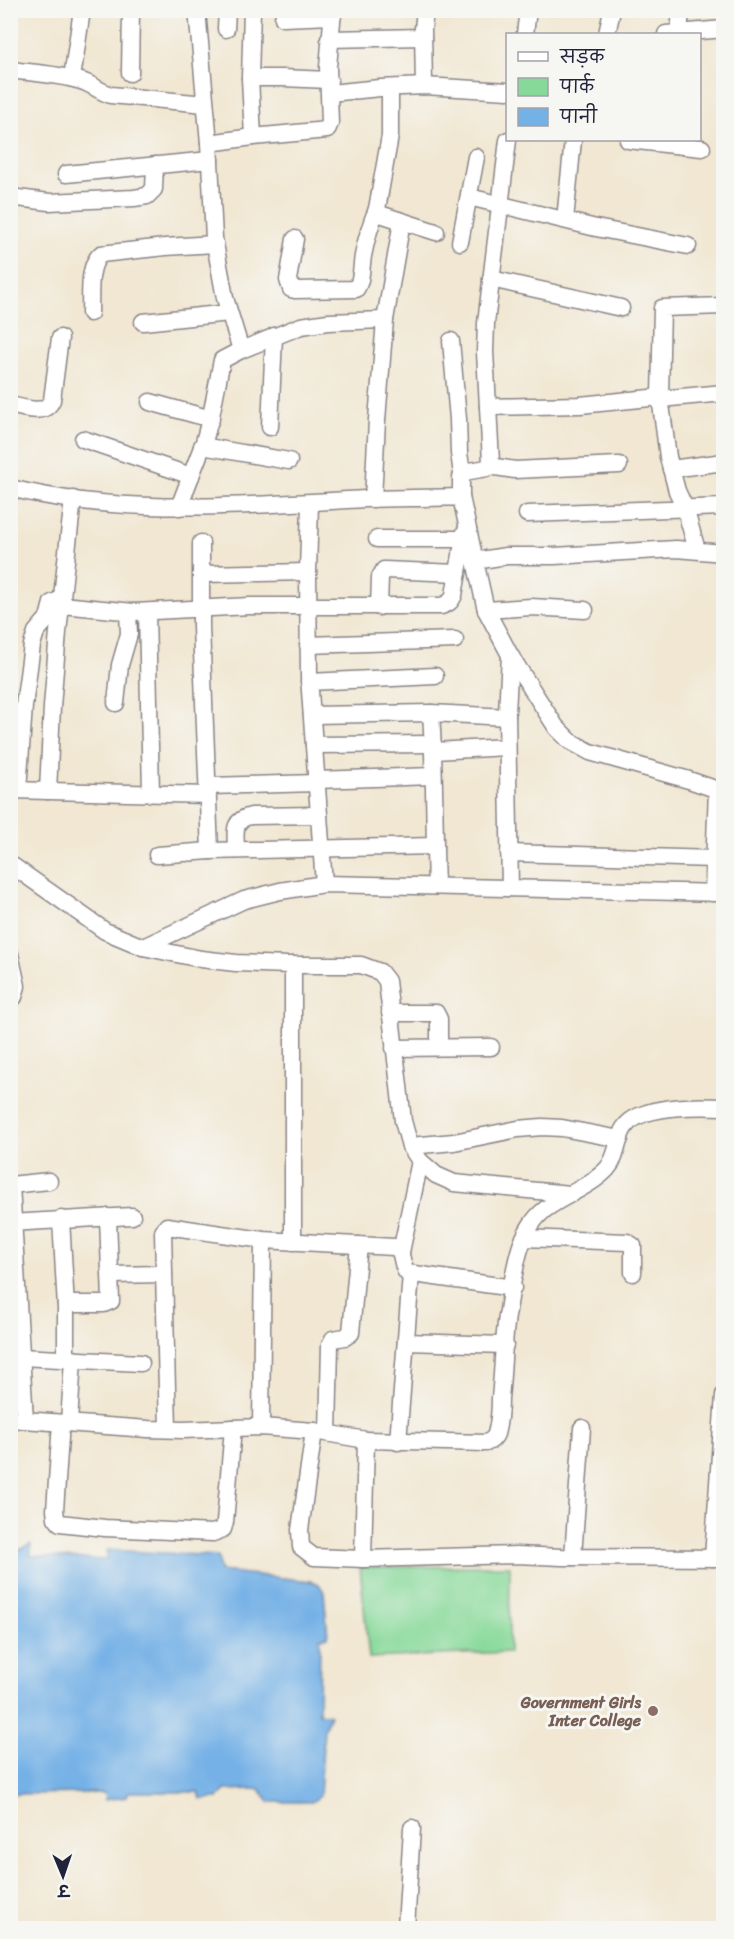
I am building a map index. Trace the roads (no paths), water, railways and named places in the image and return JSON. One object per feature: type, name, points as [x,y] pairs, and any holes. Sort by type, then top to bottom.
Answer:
[{"type":"street","points":[[72,78],[82,10]]},
{"type":"street","points":[[130,73],[131,10]]},
{"type":"street","points":[[197,10],[215,244],[230,313],[241,350]]},
{"type":"street","points":[[226,29],[227,10]]},
{"type":"street","points":[[252,10],[250,78],[253,137]]},
{"type":"street","points":[[424,86],[425,10]]},
{"type":"street","points":[[525,33],[528,10]]},
{"type":"street","points":[[607,33],[612,10]]},
{"type":"street","points":[[672,33],[681,10]]},
{"type":"street","points":[[209,143],[327,130],[330,123],[329,39],[333,13],[283,18]]},
{"type":"street","points":[[682,33],[723,29]]},
{"type":"street","points":[[329,39],[423,37]]},
{"type":"street","points":[[10,70],[72,78],[111,95],[205,104]]},
{"type":"street","points":[[250,78],[329,87],[424,86],[506,91]]},
{"type":"street","points":[[295,239],[288,280],[291,289],[356,289],[360,283],[362,260],[377,209],[390,136],[390,88]]},
{"type":"street","points":[[489,466],[491,462],[485,352],[490,279],[508,141]]},
{"type":"street","points":[[565,220],[573,141]]},
{"type":"street","points":[[637,141],[702,148]]},
{"type":"street","points":[[460,242],[476,157]]},
{"type":"street","points":[[66,174],[210,160]]},
{"type":"street","points":[[10,197],[49,202],[147,196],[154,189],[155,165]]},
{"type":"street","points":[[469,197],[688,246]]},
{"type":"street","points":[[377,209],[380,214],[436,232]]},
{"type":"street","points":[[373,499],[385,320],[402,221]]},
{"type":"street","points":[[90,313],[93,270],[95,261],[101,254],[215,244]]},
{"type":"street","points":[[490,279],[621,308]]},
{"type":"street","points":[[697,550],[671,469],[660,398],[662,308],[723,306]]},
{"type":"street","points":[[143,321],[230,313]]},
{"type":"street","points":[[179,507],[210,419],[222,360],[301,326],[328,322],[385,320]]},
{"type":"street","points":[[270,427],[274,336]]},
{"type":"street","points":[[10,405],[40,410],[50,405],[60,338]]},
{"type":"street","points":[[143,947],[244,900],[324,884],[718,893],[714,859],[720,791],[590,752],[570,741],[556,727],[510,655],[486,610],[475,561],[465,531],[451,341]]},
{"type":"street","points":[[488,407],[580,405],[723,393]]},
{"type":"street","points":[[150,402],[210,419]]},
{"type":"street","points":[[83,439],[191,476]]},
{"type":"street","points":[[202,446],[289,461]]},
{"type":"street","points":[[671,469],[723,462]]},
{"type":"street","points":[[462,474],[467,470],[489,466],[515,470],[618,465]]},
{"type":"street","points":[[10,488],[73,499],[179,507],[461,497]]},
{"type":"street","points":[[48,791],[52,707],[73,499]]},
{"type":"street","points":[[310,503],[309,682],[324,884]]},
{"type":"street","points":[[527,514],[723,507]]},
{"type":"street","points":[[377,538],[465,531]]},
{"type":"street","points":[[433,776],[151,793],[14,790],[34,638],[48,618],[52,603],[62,602],[128,612],[250,606],[308,608],[448,605],[454,595],[465,531]]},
{"type":"street","points":[[201,543],[201,609],[210,851]]},
{"type":"street","points":[[475,561],[506,556],[554,556],[676,549],[723,553]]},
{"type":"street","points":[[379,607],[380,577],[384,570],[458,573]]},
{"type":"street","points":[[202,574],[308,572]]},
{"type":"street","points":[[486,610],[531,608],[585,610]]},
{"type":"street","points":[[116,703],[120,665],[129,634],[128,612]]},
{"type":"street","points":[[147,612],[151,793]]},
{"type":"street","points":[[308,645],[455,640]]},
{"type":"street","points":[[510,655],[507,717],[510,888]]},
{"type":"street","points":[[309,682],[435,676]]},
{"type":"street","points":[[312,715],[431,712],[507,717]]},
{"type":"street","points":[[431,712],[434,747],[436,886]]},
{"type":"street","points":[[314,745],[507,747]]},
{"type":"street","points":[[236,850],[238,820],[251,816],[319,815]]},
{"type":"street","points":[[157,855],[236,850],[435,846]]},
{"type":"street","points":[[509,853],[714,859]]},
{"type":"street","points":[[10,864],[105,931],[143,947],[201,959],[293,965],[360,965],[380,972],[387,981],[403,1121],[410,1146],[420,1161],[436,1175],[454,1183],[570,1194]]},
{"type":"street","points":[[10,954],[16,986],[14,997],[10,999]]},
{"type":"street","points":[[293,965],[293,1242]]},
{"type":"street","points":[[390,1013],[436,1013],[439,1019],[439,1047]]},
{"type":"street","points":[[394,1048],[491,1047]]},
{"type":"street","points":[[49,1180],[11,1185],[20,1357],[18,1419],[168,1429],[261,1427],[321,1432],[366,1440],[476,1444],[492,1440],[495,1435],[500,1410],[507,1320],[520,1246],[535,1217],[608,1169],[626,1125],[636,1118],[660,1109],[690,1106],[723,1107]]},
{"type":"street","points":[[410,1146],[454,1142],[518,1129],[542,1127],[562,1128],[620,1139]]},
{"type":"street","points":[[420,1161],[401,1252],[402,1266],[407,1273],[513,1288]]},
{"type":"street","points":[[12,1222],[132,1216]]},
{"type":"street","points":[[66,1304],[109,1303],[112,1298],[108,1217]]},
{"type":"street","points":[[61,1219],[69,1358],[65,1423],[55,1503],[56,1518],[60,1523],[105,1528],[213,1533],[223,1528],[233,1428]]},
{"type":"street","points":[[168,1429],[163,1232],[167,1226],[262,1240],[394,1247],[401,1252]]},
{"type":"street","points":[[524,1238],[627,1242],[633,1246],[633,1273]]},
{"type":"street","points":[[261,1427],[262,1240]]},
{"type":"street","points":[[359,1245],[351,1333],[333,1339],[330,1345],[321,1432],[300,1530],[301,1547],[314,1557],[363,1559],[517,1555],[718,1558],[723,1395]]},
{"type":"street","points":[[398,1442],[411,1274]]},
{"type":"street","points":[[111,1275],[164,1275]]},
{"type":"street","points":[[406,1341],[505,1345]]},
{"type":"street","points":[[20,1357],[141,1363]]},
{"type":"street","points":[[573,1557],[582,1428]]},
{"type":"street","points":[[363,1559],[366,1440]]},
{"type":"street","points":[[406,1929],[412,1828]]},
{"type":"water","points":[[31,1544],[31,1556],[106,1560],[107,1550],[218,1556],[220,1571],[311,1581],[319,1584],[324,1592],[328,1637],[320,1638],[319,1713],[330,1715],[324,1729],[320,1796],[312,1802],[270,1802],[259,1789],[225,1790],[218,1798],[200,1799],[198,1792],[128,1792],[127,1797],[105,1800],[104,1793],[11,1794],[11,1554]]},
{"type":"place","name":"Government Girls Inter College","points":[[653,1711]]}]
